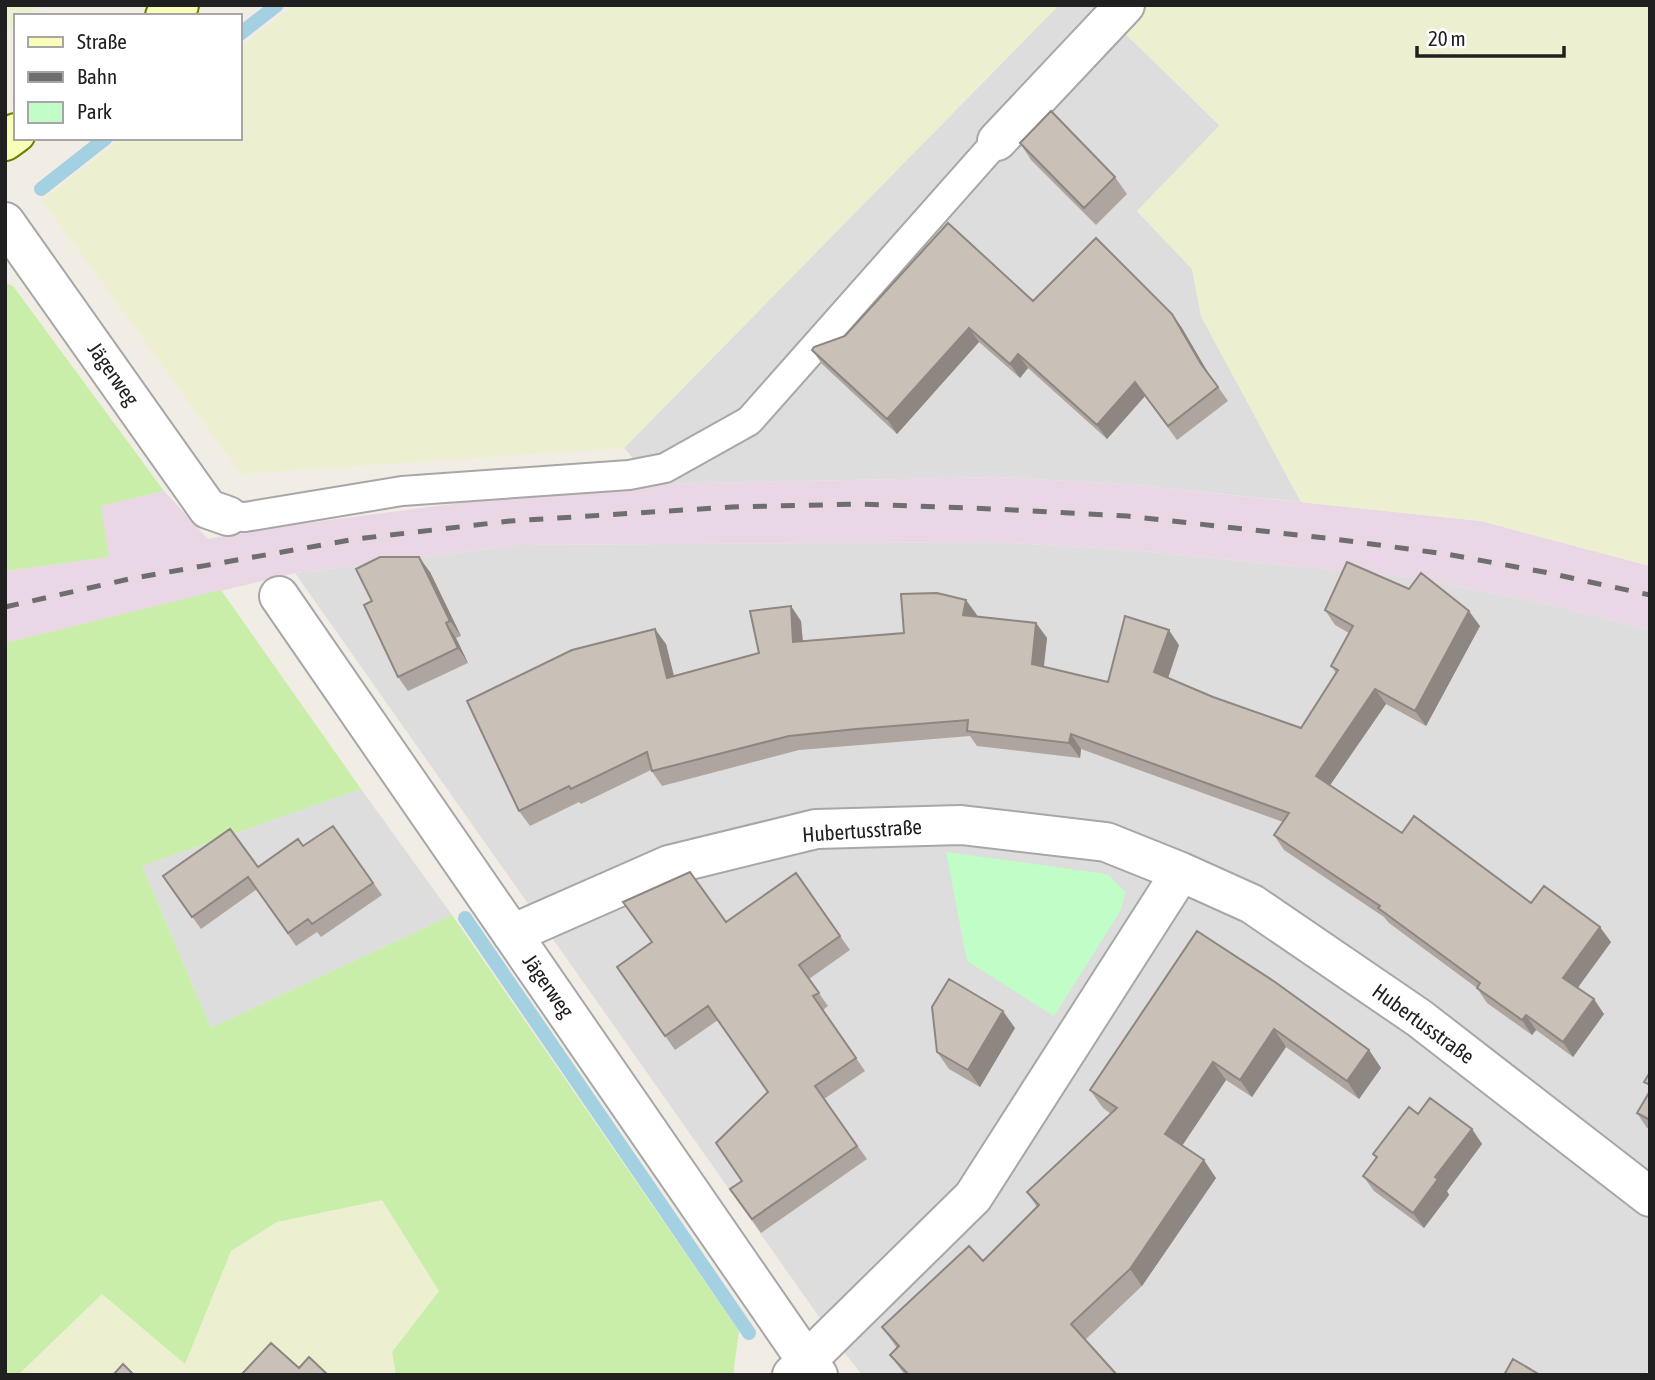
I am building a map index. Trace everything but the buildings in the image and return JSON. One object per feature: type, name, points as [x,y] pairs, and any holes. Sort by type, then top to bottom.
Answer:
[{"type":"street","points":[[998,141],[1125,5]]},
{"type":"street","name":"Jägerweg","points":[[5,222],[208,509],[228,516]]},
{"type":"street","name":"Jägerweg","points":[[279,596],[512,934],[805,1370]]},
{"type":"street","name":"Hubertusstraße","points":[[512,934],[669,865],[816,830],[961,825],[1106,842],[1252,904],[1419,1018],[1650,1198]]},
{"type":"street","points":[[805,1370],[973,1197],[1181,872]]},
{"type":"lane","points":[[228,516],[245,517],[402,491],[629,475],[665,468],[749,421],[998,141]]},
{"type":"shaded area","points":[[1059,5],[1096,5],[1220,126],[1137,211],[1192,269],[1201,316],[1301,502],[1126,484],[998,477],[656,484],[624,448]]},
{"type":"shaded area","points":[[998,477],[1126,484],[1481,521],[1650,566],[1650,630],[1536,601],[1406,577],[1122,549],[989,542],[518,545],[295,573],[5,643],[5,571],[108,557],[100,506],[164,491],[208,539],[260,529],[499,498],[656,484]]},
{"type":"shaded area","points":[[989,542],[1122,549],[1406,577],[1536,601],[1650,630],[1650,1367],[1645,1375],[862,1375],[295,573],[518,545]]},
{"type":"shaded area","points":[[361,789],[452,915],[211,1028],[142,866]]},
{"type":"green space","points":[[5,5],[41,5],[30,14],[14,14],[14,26],[5,33]]},
{"type":"green space","points":[[294,5],[1059,5],[624,448],[241,474],[42,200],[119,140],[242,140],[242,45]]},
{"type":"green space","points":[[1144,5],[1650,5],[1650,566],[1481,521],[1301,502],[1201,316],[1192,269],[1137,211],[1220,125],[1121,30]]},
{"type":"green space","points":[[5,283],[13,286],[164,491],[101,506],[109,557],[5,571]]},
{"type":"green space","points":[[221,590],[361,789],[142,866],[211,1028],[452,915],[739,1331],[733,1375],[396,1375],[392,1352],[439,1291],[382,1200],[277,1222],[231,1251],[185,1364],[102,1294],[18,1375],[5,1375],[5,643]]},
{"type":"green space","points":[[946,852],[1107,874],[1125,892],[1121,910],[1054,1016],[967,961]]},
{"type":"green space","points":[[382,1200],[439,1291],[392,1352],[396,1375],[18,1375],[102,1294],[185,1363],[231,1251],[277,1222]]},
{"type":"waterway","points":[[242,32],[277,5]]},
{"type":"waterway","points":[[41,189],[103,140]]},
{"type":"waterway","points":[[465,918],[749,1333]]},
{"type":"railway","points":[[5,607],[129,579],[356,539],[510,521],[732,507],[861,504],[1127,516],[1334,539],[1446,554],[1650,595]]}]
